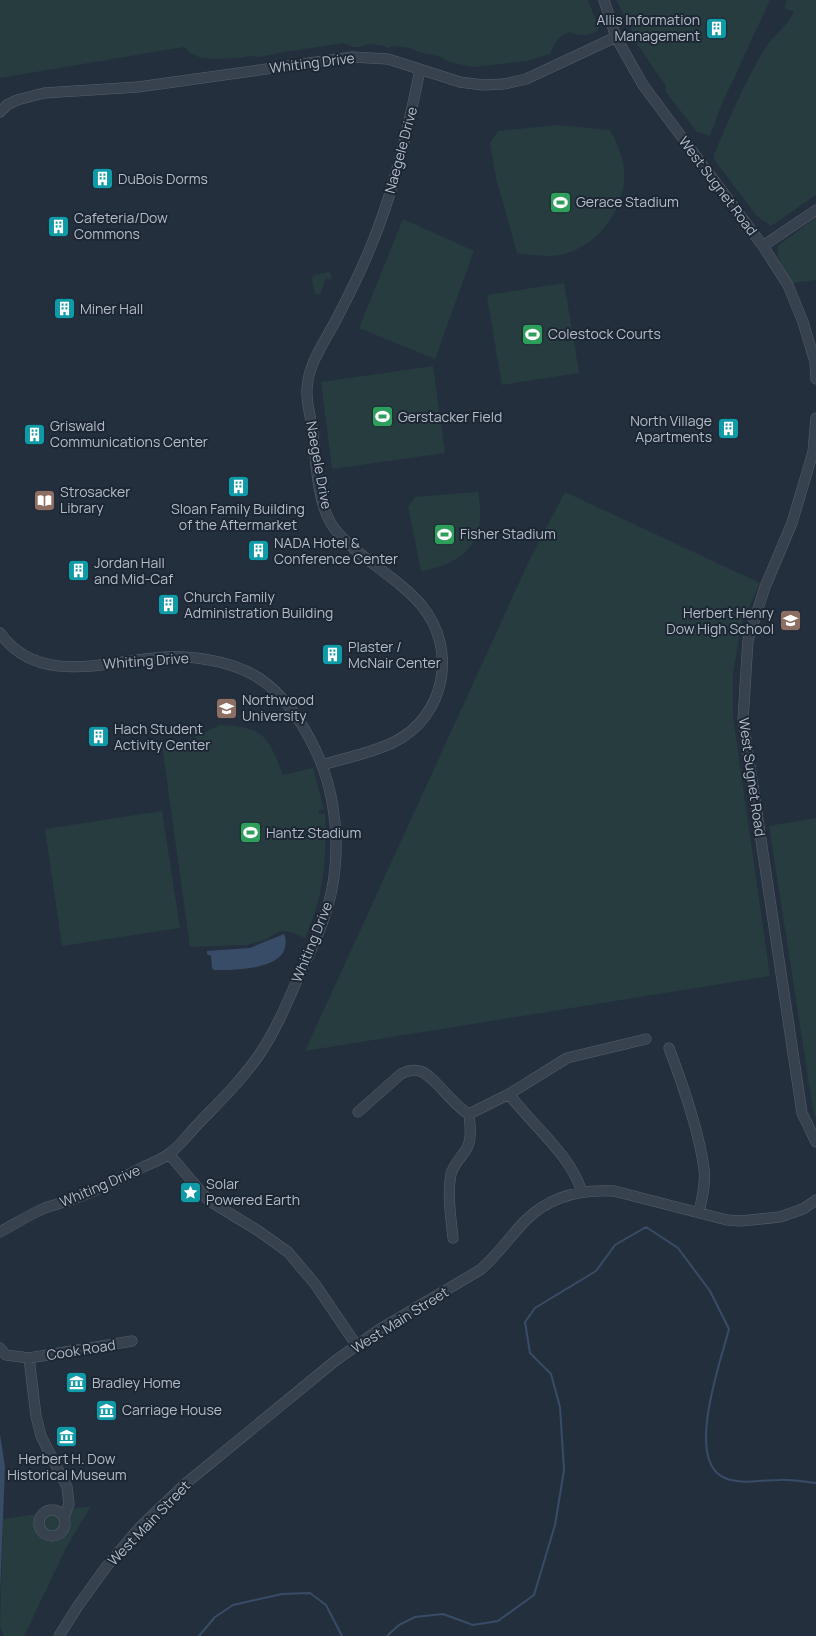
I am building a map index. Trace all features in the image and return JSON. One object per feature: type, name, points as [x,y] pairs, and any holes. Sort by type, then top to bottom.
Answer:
[{"type":"street","name":"West Sugnet Road","points":[[604,0],[616,37],[643,85],[763,246],[788,285],[803,322],[815,362],[816,379]]},
{"type":"street","name":"Whiting Drive","points":[[0,112],[7,105],[17,100],[44,93],[138,87],[336,58],[365,57],[388,59],[460,82],[483,85],[504,84],[526,79],[616,37]]},
{"type":"street","name":"Naegele Drive","points":[[322,765],[380,748],[395,742],[408,733],[432,707],[442,682],[443,662],[440,645],[435,628],[423,608],[408,591],[347,542],[334,528],[325,509],[307,390],[311,367],[355,283],[370,250],[390,194],[405,144],[420,70]]},
{"type":"street","points":[[763,246],[816,210]]},
{"type":"street","name":"West Sugnet Road","points":[[816,418],[813,452],[792,522],[765,587],[748,640],[743,720],[802,1113],[816,1142]]},
{"type":"street","name":"Whiting Drive","points":[[0,633],[11,646],[22,654],[38,663],[60,668],[184,657],[218,662],[239,669],[261,679],[287,704],[307,733],[322,765],[333,805],[337,847],[332,892],[321,927],[279,1019],[258,1058],[229,1092],[170,1154],[116,1182],[79,1197],[43,1209],[0,1232]]},
{"type":"street","points":[[469,1114],[509,1094],[567,1058],[605,1050],[618,1044],[646,1039]]},
{"type":"street","points":[[669,1048],[687,1097],[704,1170],[704,1186],[699,1212]]},
{"type":"street","points":[[358,1112],[401,1074],[410,1070],[420,1072],[427,1076],[460,1109],[469,1114]]},
{"type":"street","points":[[509,1094],[524,1114],[567,1161],[575,1172],[582,1192]]},
{"type":"street","points":[[453,1238],[450,1205],[451,1174],[456,1161],[467,1147],[471,1134],[469,1114]]},
{"type":"street","points":[[170,1154],[208,1200],[257,1230],[288,1252],[315,1284],[357,1346]]},
{"type":"street","name":"West Main Street","points":[[59,1636],[96,1581],[126,1544],[154,1513],[184,1484],[335,1361],[380,1329],[480,1270],[492,1259],[526,1220],[539,1209],[555,1200],[582,1192],[614,1191],[726,1220],[761,1221],[792,1213],[816,1200]]},
{"type":"street","name":"Cook Road","points":[[0,1348],[6,1355],[30,1358],[132,1341]]},
{"type":"street","points":[[30,1358],[36,1416],[42,1436],[67,1487],[69,1504],[64,1517]]},
{"type":"green space","points":[[0,0],[588,0],[599,29],[588,35],[580,35],[569,32],[565,34],[557,40],[550,54],[526,61],[473,67],[453,63],[435,55],[421,53],[410,48],[395,46],[388,48],[381,45],[368,44],[360,47],[353,47],[344,43],[259,57],[249,56],[218,59],[201,58],[191,53],[184,47],[0,78]]},
{"type":"green space","points":[[616,0],[770,0],[721,106],[710,136],[697,132],[665,91],[666,86],[637,44],[631,28]]},
{"type":"green space","points":[[787,0],[816,0],[816,195],[771,226],[757,216],[718,165],[714,159],[714,155],[738,100],[758,60],[769,42],[788,22],[794,12],[784,8]]},
{"type":"green space","name":"Gerace Stadium","points":[[557,125],[610,130],[619,149],[624,170],[623,186],[619,201],[613,216],[603,229],[592,240],[578,248],[564,254],[548,256],[517,253],[496,178],[490,143],[498,131]]},
{"type":"green space","points":[[816,217],[816,280],[793,283],[780,261],[778,256],[778,246]]},
{"type":"green space","points":[[403,219],[474,251],[435,359],[359,328]]},
{"type":"green space","points":[[330,272],[332,278],[330,280],[326,278],[320,294],[315,294],[312,278],[314,275]]},
{"type":"green space","name":"Colestock Courts","points":[[564,283],[579,373],[502,385],[487,295]]},
{"type":"green space","name":"Gerstacker Field","points":[[433,366],[445,453],[332,469],[321,382]]},
{"type":"green space","name":"Fisher Stadium","points":[[478,492],[480,523],[476,536],[470,546],[462,555],[451,562],[421,571],[408,507],[415,497]]},
{"type":"green space","points":[[565,492],[760,583],[741,625],[733,673],[733,717],[770,976],[305,1051],[530,559]]},
{"type":"green space","name":"Hantz Stadium","points":[[220,725],[247,728],[263,736],[273,751],[283,775],[313,768],[324,809],[319,810],[319,814],[325,814],[325,862],[320,892],[305,938],[288,931],[279,932],[265,940],[247,945],[190,947],[162,745],[192,739]]},
{"type":"green space","points":[[162,811],[180,928],[62,946],[45,829]]},
{"type":"green space","points":[[816,818],[816,1119],[813,1109],[769,826]]},
{"type":"green space","points":[[91,1506],[66,1548],[24,1636],[4,1636],[0,1626],[3,1519]]},
{"type":"water","points":[[284,934],[286,940],[285,946],[282,954],[276,960],[256,967],[244,969],[214,970],[212,968],[211,956],[207,954],[207,951],[250,948]]},
{"type":"water","points":[[0,1434],[5,1467],[0,1593]]},
{"type":"waterway","points":[[387,1636],[399,1625],[415,1617],[443,1614],[473,1625],[498,1621],[534,1595],[555,1525],[564,1470],[560,1407],[551,1374],[530,1353],[525,1322],[535,1308],[596,1271],[615,1245],[646,1227],[678,1248],[710,1291],[729,1329],[713,1386],[706,1432],[707,1452],[713,1468],[725,1478],[731,1480],[752,1482],[793,1480],[816,1483]]},
{"type":"waterway","points":[[199,1636],[215,1617],[233,1605],[282,1594],[310,1593],[326,1605],[342,1636]]},
{"type":"place","name":"Allis Information Management","points":[[716,28]]},
{"type":"place","name":"DuBois Dorms","points":[[102,179]]},
{"type":"place","name":"Gerace Stadium","points":[[561,202]]},
{"type":"place","name":"Cafeteria/Dow Commons","points":[[59,226]]},
{"type":"place","name":"Miner Hall","points":[[65,309]]},
{"type":"place","name":"Colestock Courts","points":[[533,334]]},
{"type":"place","name":"Gerstacker Field","points":[[383,417]]},
{"type":"place","name":"North Village Apartments","points":[[728,429]]},
{"type":"place","name":"Griswald Communications Center","points":[[35,434]]},
{"type":"place","name":"Sloan Family Building of the Aftermarket","points":[[238,487]]},
{"type":"place","name":"Strosacker Library","points":[[44,500]]},
{"type":"place","name":"Fisher Stadium","points":[[445,534]]},
{"type":"place","name":"NADA Hotel & Conference Center","points":[[259,551]]},
{"type":"place","name":"Jordan Hall and Mid-Caf","points":[[79,571]]},
{"type":"place","name":"Church Family Administration Building","points":[[169,605]]},
{"type":"place","name":"Herbert Henry Dow High School","points":[[790,621]]},
{"type":"place","name":"Plaster / McNair Center","points":[[333,655]]},
{"type":"place","name":"Northwood University","points":[[226,708]]},
{"type":"place","name":"Hach Student Activity Center","points":[[98,737]]},
{"type":"place","name":"Hantz Stadium","points":[[250,833]]},
{"type":"place","name":"Solar Powered Earth","points":[[190,1192]]},
{"type":"place","name":"Bradley Home","points":[[76,1383]]},
{"type":"place","name":"Carriage House","points":[[106,1410]]},
{"type":"place","name":"Herbert H. Dow Historical Museum","points":[[67,1437]]}]
